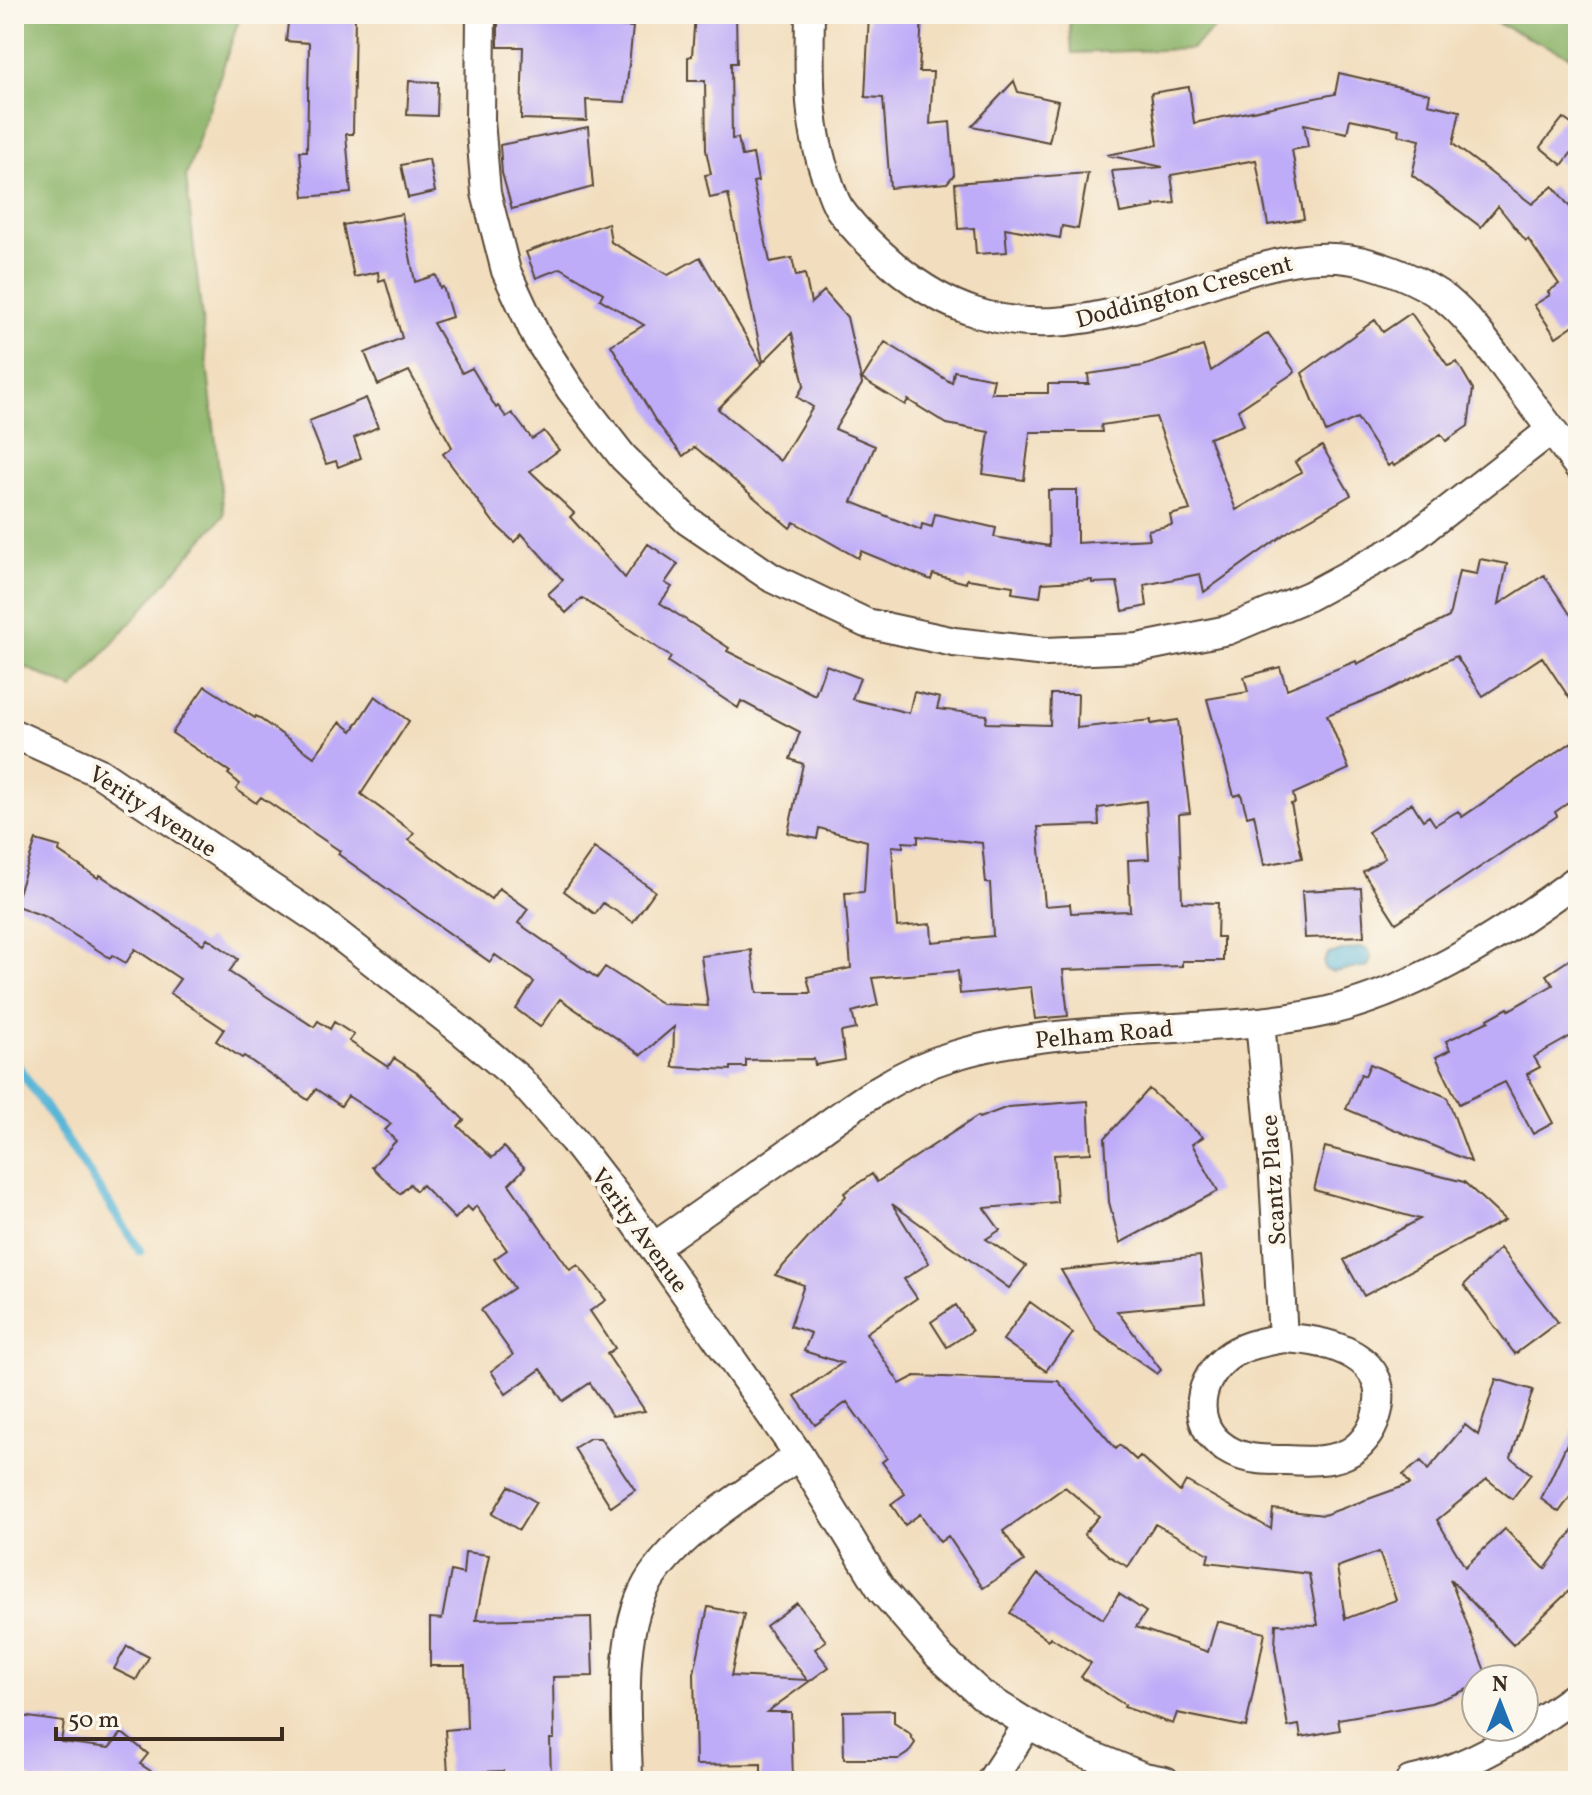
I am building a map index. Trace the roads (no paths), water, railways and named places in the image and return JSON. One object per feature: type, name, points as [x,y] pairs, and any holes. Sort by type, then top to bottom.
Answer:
[{"type":"street","points":[[481,14],[480,120],[486,193],[506,271],[536,336],[571,390],[623,457],[688,521],[772,578],[866,623],[954,642],[1046,652],[1138,648],[1228,630],[1309,596],[1402,546],[1551,430]]},
{"type":"street","name":"Doddington Crescent","points":[[810,14],[809,77],[816,151],[837,206],[867,243],[911,279],[966,309],[1024,323],[1076,322],[1145,306],[1258,267],[1312,257],[1368,263],[1412,279],[1447,301],[1477,331],[1578,466]]},
{"type":"street","name":"Verity Avenue","points":[[22,741],[98,772],[322,922],[519,1079],[564,1130],[654,1247],[799,1455],[881,1589],[939,1656],[982,1695],[1028,1724],[1080,1751],[1144,1777],[1165,1781]]},
{"type":"street","name":"Pelham Road","points":[[654,1247],[871,1094],[910,1071],[980,1047],[1260,1022],[1312,1015],[1368,999],[1415,980],[1473,948],[1578,879]]},
{"type":"street","name":"Scantz Place","points":[[1260,1022],[1273,1159],[1283,1338]]},
{"type":"street","points":[[1283,1338],[1328,1343],[1347,1351],[1361,1359],[1378,1383],[1379,1407],[1375,1423],[1365,1440],[1347,1454],[1325,1460],[1256,1459],[1235,1454],[1219,1444],[1203,1425],[1200,1409],[1211,1372],[1228,1356],[1253,1344],[1283,1338]]},
{"type":"street","points":[[628,1781],[627,1682],[630,1642],[635,1612],[651,1577],[700,1527],[799,1455]]},
{"type":"street","points":[[1410,1781],[1442,1774],[1526,1731],[1578,1694]]},
{"type":"street","points":[[991,1781],[1028,1724]]},
{"type":"water","points":[[1362,947],[1369,951],[1371,959],[1368,966],[1333,972],[1325,969],[1328,954]]},
{"type":"waterway","points":[[14,1060],[140,1251]]}]
